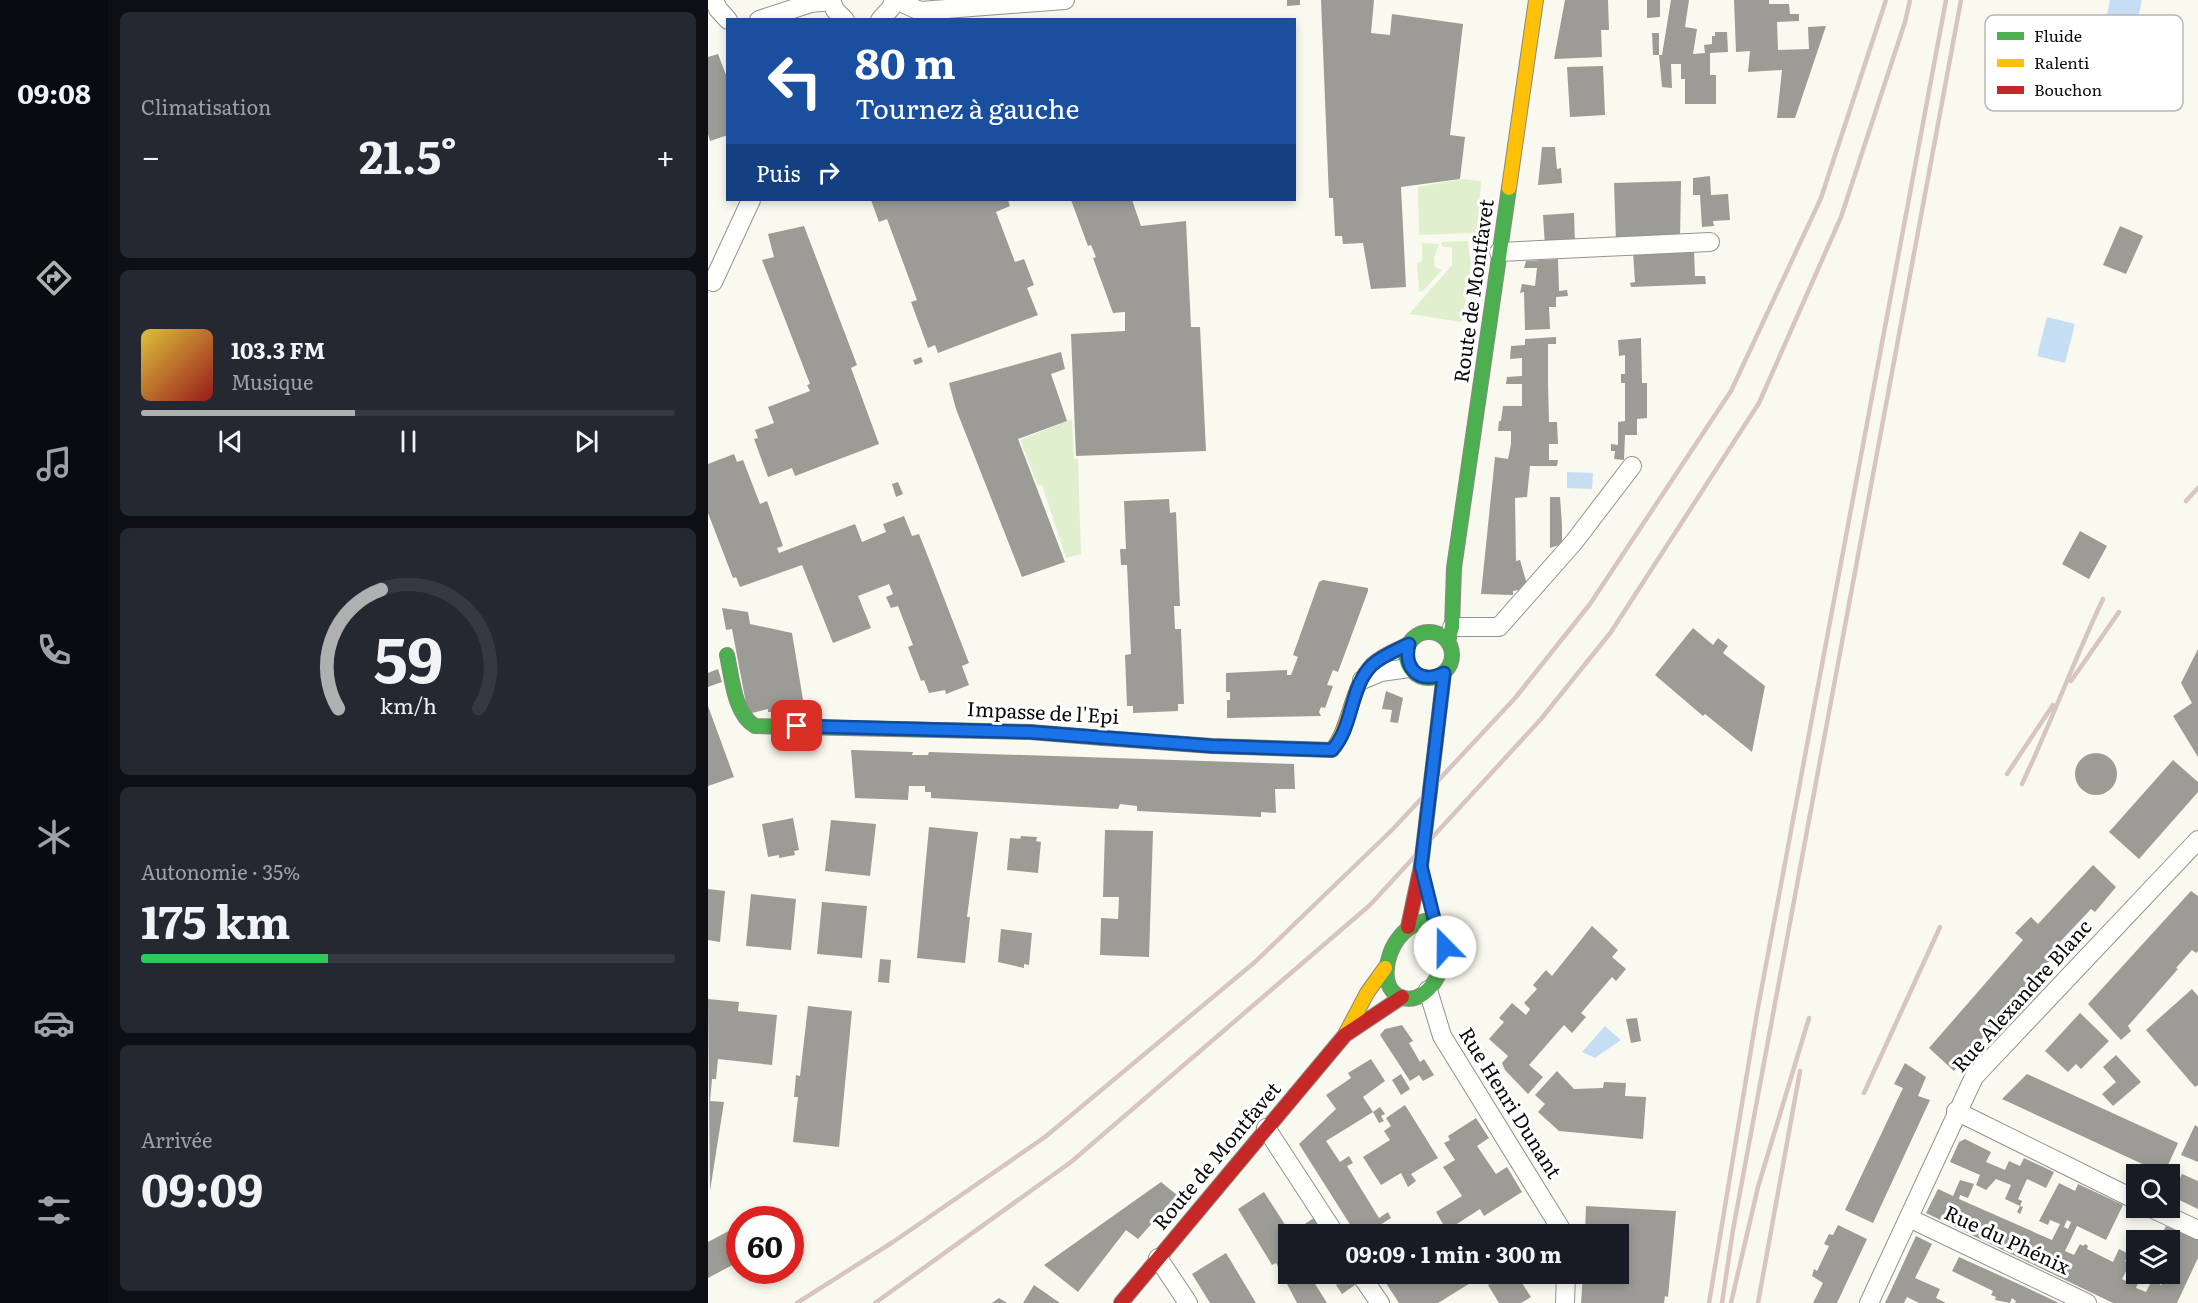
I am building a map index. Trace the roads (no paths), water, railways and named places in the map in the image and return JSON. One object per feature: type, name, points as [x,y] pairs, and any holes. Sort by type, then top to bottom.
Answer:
[{"type":"main road","name":"Route de Montfavet","points":[[1444,673],[1452,658],[1451,588],[1536,0]]},
{"type":"main road","name":"Route de Montfavet","points":[[1430,622],[1451,588]]},
{"type":"main road","points":[[1430,622],[1434,632],[1450,634]]},
{"type":"main road","name":"Impasse de l'Epi","points":[[727,655],[741,712],[746,721],[755,726],[1030,732],[1212,746],[1332,750],[1342,739],[1361,681],[1372,665],[1409,644],[1430,622]]},
{"type":"main road","points":[[1409,644],[1406,656],[1440,713]]},
{"type":"main road","points":[[1417,673],[1434,678],[1444,673]]},
{"type":"main road","points":[[1421,866],[1436,927],[1442,936],[1446,954],[1439,978],[1428,990],[1412,998],[1402,997],[1390,988],[1386,980],[1385,968],[1391,951],[1408,927],[1421,866],[1444,673]]},
{"type":"main road","points":[[1408,927],[1424,921],[1436,927]]},
{"type":"main road","name":"Route de Montfavet","points":[[1121,1303],[1345,1035],[1366,993],[1385,968]]},
{"type":"main road","name":"Route de Montfavet","points":[[1345,1035],[1402,997]]},
{"type":"street","points":[[714,0],[726,18]]},
{"type":"street","points":[[765,18],[811,3],[831,0],[841,18]]},
{"type":"street","points":[[882,18],[891,9],[895,0],[920,11],[1065,0]]},
{"type":"street","points":[[713,282],[751,201]]},
{"type":"street","points":[[1499,252],[1710,242]]},
{"type":"street","points":[[1450,634],[1499,627],[1574,542],[1632,466]]},
{"type":"street","points":[[1361,681],[1381,672],[1417,673]]},
{"type":"street","name":"Rue Alexandre Blanc","points":[[1869,1303],[1956,1111],[1974,1077],[2198,840]]},
{"type":"street","name":"Rue Henri Dunant","points":[[1428,990],[1442,1036],[1558,1224]]},
{"type":"street","points":[[1956,1111],[2126,1195]]},
{"type":"street","points":[[1266,1128],[1328,1224]]},
{"type":"street","name":"Rue du Phénix","points":[[1909,1218],[2087,1303]]},
{"type":"street","points":[[2172,1218],[2198,1230]]},
{"type":"street","points":[[1158,1258],[1188,1303]]},
{"type":"street","points":[[1367,1284],[1380,1303]]},
{"type":"street","points":[[1565,1303],[1566,1284]]},
{"type":"water","points":[[2110,0],[2142,0],[2139,15],[2107,15]]},
{"type":"water","points":[[2047,317],[2075,324],[2065,363],[2037,356]]},
{"type":"water","points":[[1567,472],[1593,473],[1592,489],[1567,488]]},
{"type":"water","points":[[1605,1026],[1621,1040],[1595,1058],[1582,1052]]},
{"type":"railway","points":[[797,1303],[893,1242],[1045,1137],[1255,962],[1393,829],[1516,697],[1590,604],[1731,391],[1821,198],[1886,0]]},
{"type":"railway","points":[[875,1303],[1071,1162],[1370,905],[1541,719],[1611,632],[1759,403],[1841,217],[1905,22],[1910,0]]},
{"type":"railway","points":[[1709,1303],[1757,1013],[1946,0]]},
{"type":"railway","points":[[1722,1303],[1733,1230],[1961,0]]},
{"type":"railway","points":[[2186,501],[2198,488]]},
{"type":"railway","points":[[2022,784],[2103,599]]},
{"type":"railway","points":[[2071,681],[2119,612]]},
{"type":"railway","points":[[2007,774],[2053,705]]},
{"type":"railway","points":[[1864,1093],[1940,927]]},
{"type":"railway","points":[[1731,1303],[1758,1187],[1809,1018]]},
{"type":"railway","points":[[1758,1303],[1800,1071]]}]
